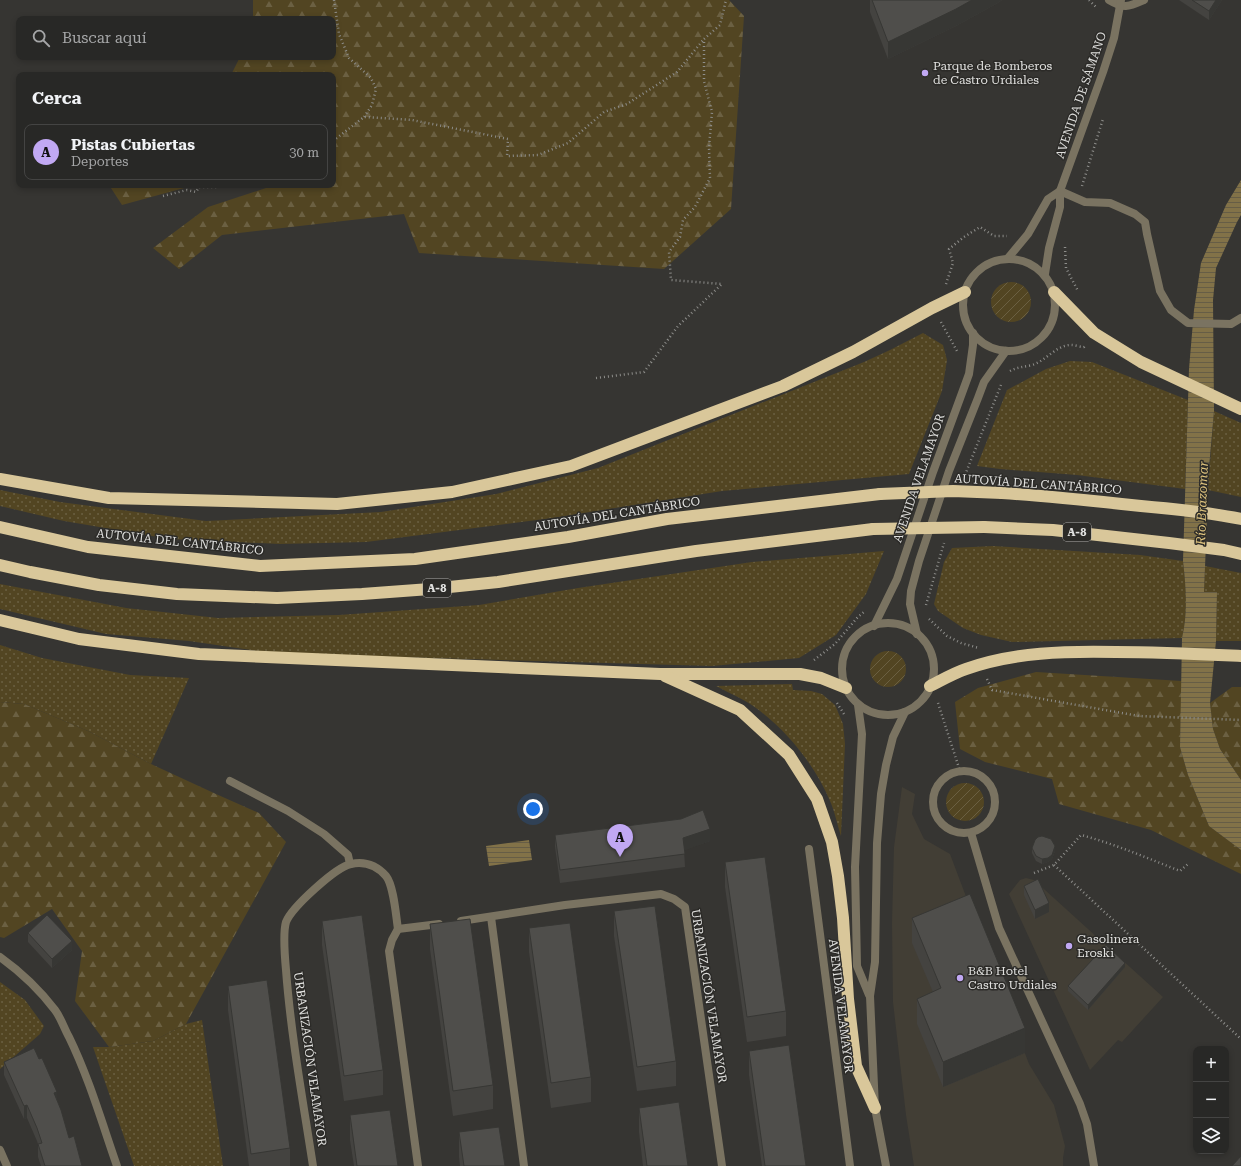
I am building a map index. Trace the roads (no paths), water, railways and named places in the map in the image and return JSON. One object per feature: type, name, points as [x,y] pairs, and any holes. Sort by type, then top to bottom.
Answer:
[{"type":"highway","points":[[0,479],[109,498],[337,504],[452,492],[571,466],[775,389],[853,352],[932,308],[965,292]]},
{"type":"highway","points":[[1054,292],[1094,333],[1141,362],[1236,407]]},
{"type":"highway","name":"AUTOVÍA DEL CANTÁBRICO","points":[[0,527],[88,547],[260,566],[415,559],[568,537],[667,519],[880,494],[953,491],[1051,496],[1174,509],[1241,519]]},
{"type":"highway","name":"A-8","points":[[0,565],[99,585],[177,594],[277,598],[362,594],[498,582],[696,551],[873,529],[984,527],[1053,530],[1224,550],[1241,554]]},
{"type":"highway","points":[[0,620],[79,639],[199,654],[660,674],[800,674],[821,678],[846,688]]},
{"type":"highway","points":[[930,686],[964,669],[983,664],[1020,656],[1069,651],[1177,652],[1241,656]]},
{"type":"highway","points":[[660,674],[740,710],[789,755],[817,799],[832,842],[838,876],[843,918],[848,999],[856,1066],[875,1108]]},
{"type":"street","points":[[1109,0],[1133,5],[1144,0]]},
{"type":"street","name":"AVENIDA DE SÁMANO","points":[[1045,274],[1049,248],[1060,207],[1060,191],[1103,72],[1114,38],[1121,3]]},
{"type":"street","points":[[1060,191],[1085,202],[1110,203],[1135,214],[1145,222],[1160,291],[1171,310],[1188,323],[1231,324],[1241,318]]},
{"type":"street","name":"AVENIDA DE SÁMANO","points":[[1008,258],[1028,234],[1048,199],[1060,191]]},
{"type":"street","points":[[1008,258],[1022,260],[1034,265],[1045,274],[1054,292],[1056,304],[1054,316],[1049,328],[1041,338],[1031,346],[1019,350],[1006,351],[994,348],[982,342],[973,333],[966,321],[963,307],[965,292],[971,279],[980,268],[994,261],[1008,258]]},
{"type":"street","name":"AVENIDA VELAMAYOR","points":[[874,626],[897,578],[933,472],[969,374],[973,333]]},
{"type":"street","points":[[917,634],[910,604],[911,591],[919,561],[949,471],[984,382],[1006,351]]},
{"type":"street","points":[[885,624],[908,628],[917,634],[926,645],[932,658],[933,672],[930,686],[924,697],[916,706],[905,712],[893,715],[881,715],[858,705],[846,688],[842,676],[842,663],[846,651],[853,640],[862,631],[874,626],[885,624]]},
{"type":"street","name":"AVENIDA VELAMAYOR","points":[[858,705],[862,734],[855,867],[857,966],[870,996]]},
{"type":"street","name":"AVENIDA VELAMAYOR","points":[[886,1166],[875,1108],[870,996],[874,962],[877,843],[881,794],[893,737],[905,712]]},
{"type":"street","points":[[960,771],[972,771],[982,775],[990,783],[996,802],[994,813],[989,822],[981,829],[971,833],[960,834],[946,828],[936,816],[933,806],[933,796],[937,786],[943,778],[960,771]]},
{"type":"street","points":[[230,780],[288,811],[324,834],[348,854],[350,864],[370,864],[387,877],[393,896],[398,929],[392,940],[390,951],[418,1166]]},
{"type":"street","points":[[971,833],[999,928],[1080,1104],[1087,1124],[1094,1166]]},
{"type":"street","name":"AVENIDA VELAMAYOR","points":[[809,849],[850,1166]]},
{"type":"street","name":"URBANIZACIÓN VELAMAYOR","points":[[312,1166],[288,1003],[284,946],[286,922],[303,899],[326,879],[350,864]]},
{"type":"street","name":"URBANIZACIÓN VELAMAYOR","points":[[398,929],[491,917],[565,905],[661,894],[674,899],[685,907],[722,1166]]},
{"type":"street","points":[[491,917],[524,1166]]},
{"type":"street","points":[[0,957],[36,986],[56,1011],[88,1082],[117,1166]]},
{"type":"street","points":[[0,1150],[7,1166]]},
{"type":"water","name":"Río Brazomar","points":[[1241,180],[1241,215],[1216,268],[1213,300],[1214,411],[1209,468],[1204,592],[1217,592],[1216,641],[1210,703],[1213,729],[1220,749],[1241,780],[1241,850],[1209,826],[1188,775],[1180,747],[1182,638],[1186,610],[1186,590],[1183,561],[1189,369],[1194,310],[1201,263],[1226,205]]},
{"type":"water","points":[[529,840],[532,860],[489,866],[486,846]]},
{"type":"place","name":"Parque de Bomberos de Castro Urdiales","points":[[925,73]]},
{"type":"place","name":"Pistas Cubiertas","points":[[620,857]]},
{"type":"place","name":"Gasolinera Eroski","points":[[1069,946]]},
{"type":"place","name":"B&B Hotel Castro Urdiales","points":[[960,978]]}]
